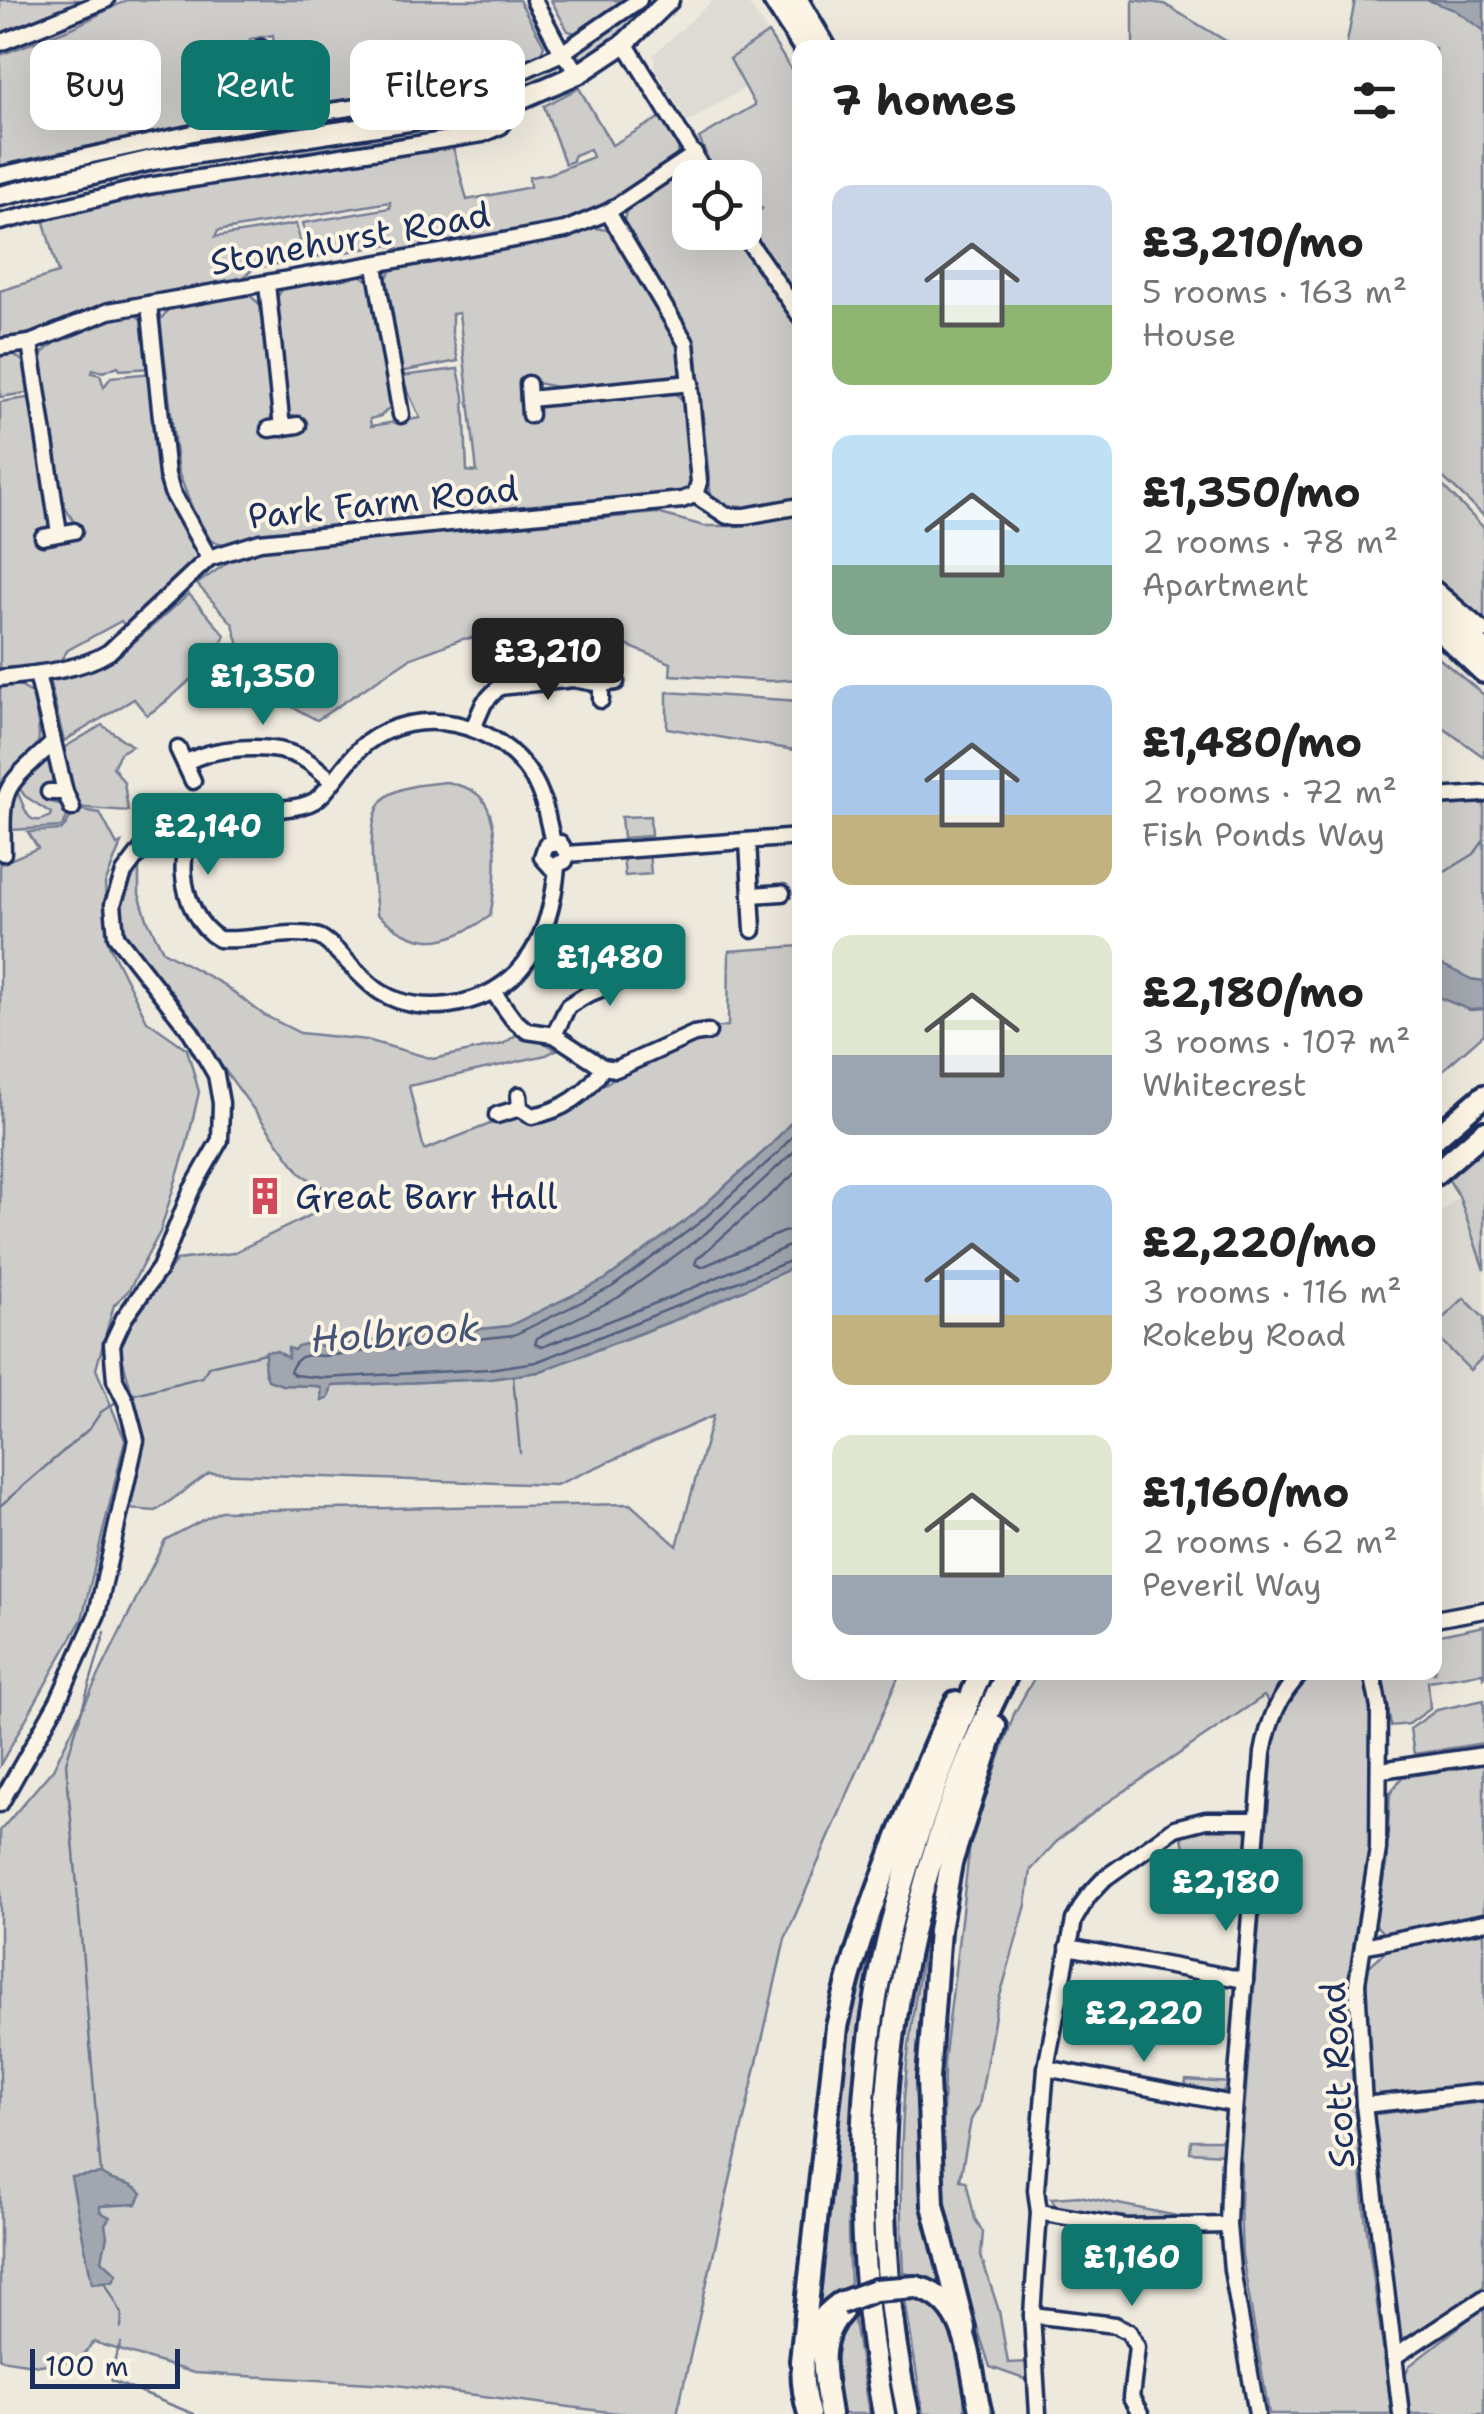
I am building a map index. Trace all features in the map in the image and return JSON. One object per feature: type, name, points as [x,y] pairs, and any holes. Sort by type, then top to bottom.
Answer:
[{"type":"highway","points":[[774,0],[799,40]]},
{"type":"highway","points":[[798,0],[820,40]]},
{"type":"highway","points":[[1442,611],[1484,650]]},
{"type":"highway","points":[[1442,633],[1484,672]]},
{"type":"highway","points":[[1442,1132],[1484,1096]]},
{"type":"highway","points":[[1442,1168],[1484,1132]]},
{"type":"highway","points":[[807,2411],[800,2361],[843,1998],[859,1940],[933,1749],[972,1680]]},
{"type":"highway","points":[[884,2414],[872,2339],[862,2212],[870,2042],[890,1930],[914,1843],[974,1680]]},
{"type":"highway","points":[[908,2414],[893,2315],[886,2220],[888,2076],[895,2013],[909,1936],[939,1832],[960,1775],[1007,1680]]},
{"type":"highway","points":[[973,2414],[964,2328],[933,2205],[928,2079],[936,1967],[950,1863],[1008,1680]]},
{"type":"highway","points":[[800,2361],[812,2330],[842,2306],[875,2290],[916,2286],[942,2299],[964,2328]]},
{"type":"highway","points":[[830,2414],[824,2342],[842,2306]]},
{"type":"highway","points":[[972,2383],[981,2414]]},
{"type":"main road","points":[[525,97],[580,73],[625,42],[669,0]]},
{"type":"main road","points":[[0,196],[152,160],[350,130]]},
{"type":"street","points":[[0,43],[106,0]]},
{"type":"street","points":[[534,0],[562,53],[580,73]]},
{"type":"street","points":[[330,111],[437,96],[504,79],[562,53],[635,3]]},
{"type":"street","points":[[625,42],[698,160]]},
{"type":"street","points":[[0,175],[209,130]]},
{"type":"street","points":[[0,222],[148,186],[492,130]]},
{"type":"street","name":"Stonehurst Road","points":[[0,348],[30,343],[109,310],[565,230],[608,212],[695,154]]},
{"type":"street","points":[[608,212],[686,343],[699,482],[695,494],[727,516],[792,507]]},
{"type":"street","points":[[754,250],[792,304]]},
{"type":"street","points":[[375,266],[401,416]]},
{"type":"street","points":[[268,284],[275,428],[298,425]]},
{"type":"street","points":[[149,304],[167,475],[172,492],[208,558]]},
{"type":"street","points":[[30,343],[66,532],[43,536]]},
{"type":"street","points":[[529,399],[692,383]]},
{"type":"street","name":"Park Farm Road","points":[[0,678],[96,661],[208,558],[260,542],[682,500],[695,494]]},
{"type":"street","points":[[1442,595],[1484,631]]},
{"type":"street","points":[[37,674],[72,808]]},
{"type":"street","points":[[473,728],[484,702],[499,686],[573,678],[606,689]]},
{"type":"street","points":[[553,842],[542,796],[520,760],[473,728],[442,721],[398,726],[368,742],[323,794],[308,804],[216,810],[198,820],[185,857],[186,889],[191,908],[209,933],[219,939],[317,936],[355,974],[383,994],[433,1008],[470,1002],[494,993],[521,968],[544,931],[562,861],[560,844],[546,845],[542,857],[551,867],[562,861],[792,838]]},
{"type":"street","points":[[3,854],[7,836],[0,819],[5,791],[53,743]]},
{"type":"street","points":[[193,782],[182,756],[227,749],[296,754],[332,780]]},
{"type":"street","points":[[48,792],[65,792]]},
{"type":"street","points":[[1442,797],[1484,794]]},
{"type":"street","points":[[0,1804],[58,1701],[98,1614],[136,1440],[115,1380],[112,1344],[124,1318],[160,1268],[191,1191],[220,1140],[222,1102],[216,1074],[191,1032],[116,936],[114,904],[124,872],[154,833],[176,814],[192,814],[198,820]]},
{"type":"street","points":[[748,841],[753,930]]},
{"type":"street","points":[[751,895],[782,893]]},
{"type":"street","points":[[628,960],[635,975]]},
{"type":"street","points":[[554,1035],[568,1006],[586,994],[652,968]]},
{"type":"street","points":[[494,993],[512,1020],[527,1031],[554,1035],[603,1068],[616,1068],[698,1029]]},
{"type":"street","points":[[496,1115],[520,1101],[532,1116],[562,1108],[596,1080],[603,1068]]},
{"type":"street","points":[[1442,1618],[1484,1610]]},
{"type":"street","points":[[1257,2414],[1228,2225],[1234,2104],[1263,1753],[1270,1716],[1294,1680]]},
{"type":"street","name":"Scott Road","points":[[1374,1680],[1379,1708],[1381,1770],[1378,1849],[1357,1983],[1364,2105],[1401,2414]]},
{"type":"street","points":[[1381,1770],[1484,1754]]},
{"type":"street","points":[[1038,2414],[1032,2315],[1039,2212],[1036,2190],[1046,2068],[1074,1920],[1088,1896],[1144,1848],[1191,1822],[1256,1820]]},
{"type":"street","points":[[1362,1946],[1484,1922]]},
{"type":"street","points":[[1068,1948],[1245,1980]]},
{"type":"street","points":[[1046,2068],[1234,2104]]},
{"type":"street","points":[[1364,2105],[1484,2092]]},
{"type":"street","points":[[1039,2212],[1126,2227],[1228,2225]]},
{"type":"street","points":[[1394,2357],[1484,2298]]},
{"type":"street","points":[[1032,2315],[1116,2325],[1130,2332],[1136,2348],[1131,2398],[1140,2414]]},
{"type":"shaded area","points":[[0,0],[86,0],[0,35]]},
{"type":"shaded area","points":[[127,0],[519,0],[544,45],[539,59],[525,65],[525,40],[350,40],[350,103],[330,106],[330,40],[273,40],[273,35],[250,40],[181,40],[181,130],[190,130],[0,169],[0,55],[30,44],[30,130],[161,130],[161,40],[40,40]]},
{"type":"shaded area","points":[[551,0],[627,0],[582,35],[568,31]]},
{"type":"shaded area","points":[[713,0],[747,1],[768,33],[730,59],[745,88],[688,122],[655,69],[654,54]]},
{"type":"shaded area","points":[[1133,0],[1164,4],[1224,40],[1133,40]]},
{"type":"shaded area","points":[[1355,0],[1484,0],[1484,516],[1442,477],[1442,40],[1348,40]]},
{"type":"shaded area","points":[[626,15],[632,15],[637,23],[589,60],[573,55]]},
{"type":"shaded area","points":[[768,33],[792,70],[792,291],[762,249],[762,160],[709,160],[699,138],[755,105],[730,59]]},
{"type":"shaded area","points":[[559,61],[565,70],[525,94],[525,74]]},
{"type":"shaded area","points":[[579,88],[612,145],[661,117],[679,147],[676,158],[608,202],[563,222],[408,251],[387,245],[309,258],[303,223],[390,208],[390,202],[218,231],[215,237],[296,224],[304,259],[254,268],[242,279],[114,301],[35,332],[0,340],[0,291],[58,273],[43,218],[188,185],[453,147],[467,200],[530,187],[529,177],[549,174],[593,157],[590,149],[574,155],[573,161],[565,164],[544,106]]},
{"type":"shaded area","points":[[350,114],[350,125],[330,129],[330,117]]},
{"type":"shaded area","points":[[238,130],[322,130],[139,161],[137,148]]},
{"type":"shaded area","points":[[411,130],[466,130],[111,190],[109,180],[191,163]]},
{"type":"shaded area","points":[[672,179],[672,250],[747,250],[792,310],[792,503],[730,511],[711,499],[697,357],[683,319],[623,224],[627,208]]},
{"type":"shaded area","points":[[591,227],[612,231],[644,280],[675,335],[684,370],[670,381],[567,389],[532,382],[534,412],[545,402],[674,392],[688,405],[694,480],[682,496],[261,536],[228,545],[211,541],[178,472],[160,320],[171,306],[247,293],[262,306],[276,418],[264,424],[264,432],[300,419],[289,419],[273,304],[284,286],[358,274],[373,283],[393,404],[381,416],[370,419],[371,426],[420,418],[401,376],[458,369],[464,396],[467,471],[477,472],[459,313],[452,314],[458,361],[400,372],[384,281],[393,268],[567,237]]},
{"type":"shaded area","points":[[133,313],[147,324],[151,368],[120,370],[118,366],[103,372],[93,369],[92,373],[100,375],[104,387],[111,377],[152,373],[160,447],[199,548],[195,566],[126,627],[121,621],[68,650],[59,662],[0,671],[0,402],[34,397],[51,522],[39,531],[41,542],[78,537],[59,496],[39,356],[82,327]]},
{"type":"shaded area","points":[[12,353],[29,366],[33,392],[0,397],[0,355]]},
{"type":"shaded area","points":[[1442,485],[1484,528],[1484,624],[1442,588]]},
{"type":"shaded area","points":[[657,513],[704,526],[739,526],[792,516],[792,680],[670,675],[671,663],[606,637],[579,639],[517,633],[462,639],[409,659],[317,720],[270,695],[251,690],[233,624],[197,584],[231,560],[259,550]]},
{"type":"shaded area","points":[[189,594],[225,635],[203,667],[147,715],[134,699],[64,741],[49,679],[95,669],[115,659]]},
{"type":"shaded area","points":[[1442,661],[1484,695],[1484,757],[1442,727]]},
{"type":"shaded area","points":[[16,684],[32,693],[38,743],[0,789],[0,686]]},
{"type":"shaded area","points":[[667,692],[792,700],[792,750],[667,728]]},
{"type":"shaded area","points":[[102,725],[132,746],[120,753],[113,767],[124,782],[128,811],[74,807],[60,750]]},
{"type":"shaded area","points":[[45,760],[53,768],[55,779],[55,786],[45,794],[47,801],[67,806],[70,811],[62,827],[11,830],[7,823],[15,788],[30,818],[41,820],[50,816],[17,785]]},
{"type":"shaded area","points":[[447,782],[477,794],[491,817],[496,852],[490,916],[460,934],[419,939],[377,914],[372,852],[374,820],[379,807],[392,793]]},
{"type":"shaded area","points":[[1484,799],[1484,1034],[1442,1071],[1442,803]]},
{"type":"shaded area","points":[[76,809],[100,813],[117,845],[121,843],[105,884],[109,945],[147,1021],[187,1049],[199,1092],[160,1232],[129,1290],[114,1305],[96,1369],[125,1440],[82,1619],[0,1765],[0,864],[38,848],[28,832],[62,830]]},
{"type":"shaded area","points":[[650,816],[651,836],[623,838],[621,817]]},
{"type":"shaded area","points":[[649,853],[651,874],[625,876],[623,856]]},
{"type":"shaded area","points":[[139,863],[139,894],[163,951],[224,985],[264,1015],[300,1033],[367,1040],[433,1059],[503,1044],[516,1035],[542,1041],[556,1050],[409,1086],[424,1150],[518,1113],[528,1121],[552,1118],[630,1068],[709,1029],[728,1026],[729,951],[792,947],[792,1121],[692,1216],[606,1279],[509,1326],[321,1346],[288,1358],[282,1354],[264,1361],[282,1385],[317,1386],[321,1388],[322,1399],[332,1386],[490,1379],[538,1372],[683,1317],[792,1268],[792,1680],[897,1680],[785,1939],[677,2414],[625,2414],[388,2384],[194,2373],[94,2342],[78,2361],[39,2365],[0,2359],[0,1831],[53,1769],[165,1540],[220,1511],[630,1504],[677,1546],[713,1416],[556,1485],[209,1473],[156,1511],[129,1509],[143,1433],[118,1343],[177,1260],[233,1253],[323,1209],[322,1187],[301,1174],[122,930],[119,896]]},
{"type":"shaded area","points":[[1484,1145],[1484,1270],[1459,1196],[1447,1177]]},
{"type":"shaded area","points":[[1459,1196],[1484,1270],[1484,1598],[1442,1606],[1442,1212]]},
{"type":"shaded area","points":[[1464,1298],[1484,1318],[1484,1356],[1470,1370],[1442,1341],[1442,1319]]},
{"type":"shaded area","points":[[1484,1626],[1484,1679],[1482,1673],[1442,1679],[1442,1635]]},
{"type":"shaded area","points":[[1033,1680],[1288,1680],[1269,1703],[1264,1696],[1104,1805],[1059,1839],[1031,1870],[960,2180],[966,2181],[975,2219],[983,2232],[981,2256],[999,2311],[1008,2363],[1029,2362],[1027,2380],[990,2367],[969,2302],[942,2187],[944,2063],[970,1844],[1014,1714]]},
{"type":"shaded area","points":[[1307,1680],[1368,1680],[1373,1704],[1371,1852],[1349,1980],[1348,2028],[1365,2216],[1392,2414],[1269,2414],[1242,2255],[1241,2152],[1274,1736],[1286,1705]]},
{"type":"shaded area","points":[[1382,1680],[1435,1680],[1428,1681],[1430,1709],[1409,1724],[1391,1726]]},
{"type":"shaded area","points":[[1484,1700],[1484,1743],[1414,1754],[1410,1729],[1437,1710]]},
{"type":"shaded area","points":[[1484,1758],[1484,1914],[1384,1934],[1375,1924],[1386,1865],[1390,1794],[1402,1777],[1437,1772],[1436,1765]]},
{"type":"shaded area","points":[[1222,1826],[1244,1828],[1249,1836],[1245,1890],[1193,1887],[1181,1833]]},
{"type":"shaded area","points":[[937,1888],[926,2042],[949,2294],[930,2278],[903,2273],[901,2224],[905,2079],[917,1984]]},
{"type":"shaded area","points":[[882,1901],[864,1997],[849,2140],[850,2286],[816,2310],[834,2118],[851,2002]]},
{"type":"shaded area","points":[[1484,1932],[1484,2085],[1373,2095],[1369,2091],[1365,2024],[1367,1968],[1387,1950]]},
{"type":"shaded area","points":[[1186,2080],[1231,2083],[1220,2094],[1185,2090]]},
{"type":"shaded area","points":[[1484,2102],[1484,2286],[1409,2343],[1398,2339],[1371,2121],[1376,2114]]},
{"type":"shaded area","points":[[1191,2140],[1226,2140],[1224,2154],[1190,2152]]},
{"type":"shaded area","points":[[1079,2196],[1187,2218],[1133,2218],[1057,2207],[1051,2198]]},
{"type":"shaded area","points":[[905,2299],[925,2303],[950,2325],[961,2358],[965,2414],[923,2414]]},
{"type":"shaded area","points":[[1484,2307],[1484,2414],[1408,2414],[1403,2379],[1409,2366]]},
{"type":"shaded area","points":[[853,2315],[869,2414],[836,2414],[826,2359],[846,2319]]},
{"type":"water","points":[[1427,0],[1484,0],[1484,31],[1455,10]]},
{"type":"water","points":[[1442,964],[1484,981],[1484,1009],[1470,1010],[1442,999]]},
{"type":"water","points":[[792,1121],[792,1268],[682,1317],[538,1372],[490,1379],[332,1386],[328,1399],[322,1400],[321,1388],[317,1386],[282,1385],[268,1380],[264,1366],[266,1351],[277,1351],[288,1358],[288,1348],[294,1350],[313,1342],[321,1346],[509,1326],[606,1279],[692,1216]]},
{"type":"water","points":[[101,2174],[142,2193],[137,2204],[100,2206],[100,2212],[110,2217],[105,2224],[102,2260],[117,2274],[113,2281],[92,2283],[71,2177]]},
{"type":"waterway","name":"Holbrook","points":[[1442,874],[1474,854],[1484,840]]},
{"type":"waterway","name":"Holbrook","points":[[131,1395],[202,1377],[209,1366],[265,1353]]},
{"type":"waterway","points":[[513,1376],[520,1453]]},
{"type":"waterway","name":"Holbrook","points":[[0,1506],[90,1428],[101,1412],[119,1400]]},
{"type":"waterway","points":[[77,1886],[66,1763],[105,1632]]},
{"type":"waterway","points":[[77,1889],[101,2174]]},
{"type":"waterway","points":[[105,2282],[122,2314],[121,2328]]},
{"type":"waterway","points":[[121,2343],[110,2373],[112,2381],[194,2414]]},
{"type":"place","name":"Great Barr Hall","points":[[265,1196]]}]
